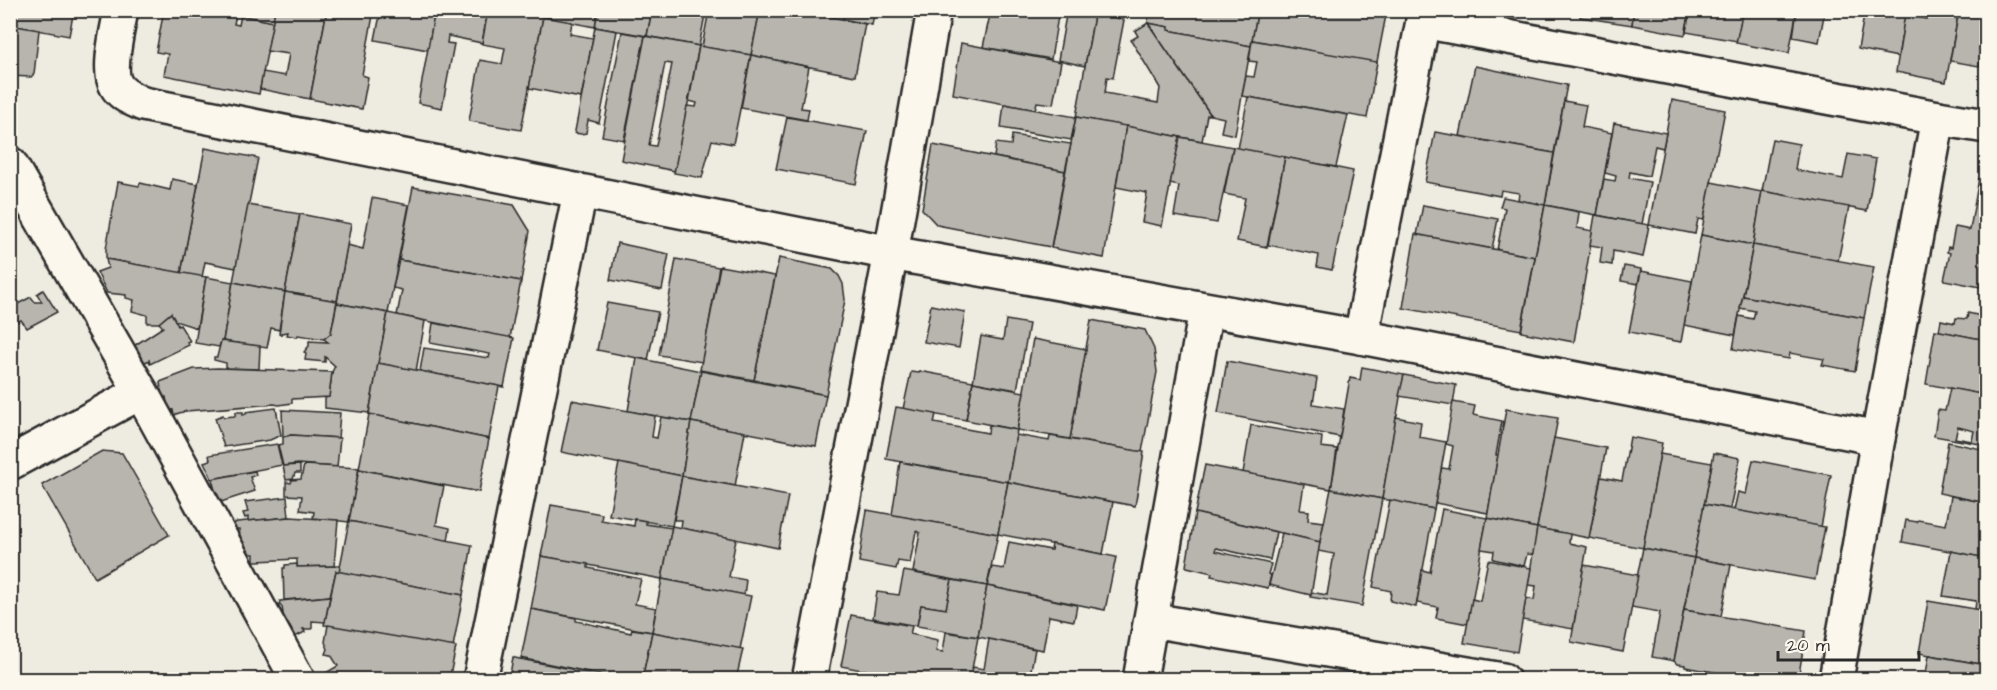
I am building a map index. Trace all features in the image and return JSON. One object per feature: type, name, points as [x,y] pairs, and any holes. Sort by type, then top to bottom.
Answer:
[{"type":"street","points":[[121,10],[113,71],[116,84],[126,96],[143,104],[891,253],[1361,337],[1878,438]]},
{"type":"street","points":[[809,680],[891,253],[934,10]]},
{"type":"street","points":[[1361,337],[1424,16],[1986,126]]},
{"type":"street","points":[[1836,680],[1878,438],[1938,118]]},
{"type":"street","points":[[10,164],[141,392],[298,680]]},
{"type":"street","points":[[480,680],[580,192]]},
{"type":"street","points":[[1140,680],[1206,309]]},
{"type":"street","points":[[10,463],[141,392]]},
{"type":"street","points":[[1151,620],[1503,680]]},
{"type":"building","points":[[10,10],[74,10],[69,36],[10,25]]},
{"type":"building","points":[[164,10],[216,10],[236,15],[234,24],[239,25],[241,15],[273,22],[259,94],[164,75],[168,54],[156,52]]},
{"type":"building","points":[[226,10],[275,10],[273,22],[225,12]]},
{"type":"building","points":[[275,10],[327,10],[310,99],[260,89],[263,72],[285,76],[289,54],[267,51]]},
{"type":"building","points":[[327,10],[374,10],[362,75],[368,77],[362,109],[310,99]]},
{"type":"building","points":[[381,10],[435,10],[428,50],[375,40]]},
{"type":"building","points":[[435,10],[488,10],[482,43],[448,36],[447,43],[454,44],[442,108],[418,103]]},
{"type":"building","points":[[488,10],[507,10],[543,17],[521,130],[469,121],[480,60],[502,64],[505,48],[482,44]]},
{"type":"building","points":[[544,10],[598,10],[595,27],[543,17]]},
{"type":"building","points":[[598,10],[652,10],[647,36],[595,27]]},
{"type":"building","points":[[660,10],[706,10],[699,46],[647,36],[651,15],[659,17]]},
{"type":"building","points":[[709,10],[760,10],[751,55],[702,47]]},
{"type":"building","points":[[760,10],[799,10],[865,24],[855,76],[751,55]]},
{"type":"building","points":[[800,10],[835,10],[834,17]]},
{"type":"building","points":[[843,10],[875,10],[872,25],[843,19]]},
{"type":"building","points":[[991,10],[1059,10],[1051,59],[983,47]]},
{"type":"building","points":[[1067,10],[1095,11],[1085,66],[1058,60]]},
{"type":"building","points":[[1095,10],[1114,10],[1113,17],[1124,20],[1113,78],[1107,77],[1105,93],[1158,103],[1160,88],[1131,40],[1138,36],[1135,31],[1148,23],[1211,115],[1207,115],[1202,141],[1076,117]]},
{"type":"building","points":[[1149,10],[1258,10],[1251,46],[1168,30],[1169,27],[1148,23]]},
{"type":"building","points":[[1258,10],[1364,10],[1386,15],[1376,67],[1307,53],[1308,50],[1252,40]]},
{"type":"building","points":[[1581,10],[1634,10],[1632,25],[1580,17]]},
{"type":"building","points":[[1634,10],[1690,10],[1685,35],[1632,25]]},
{"type":"building","points":[[1690,10],[1743,10],[1737,41],[1686,32]]},
{"type":"building","points":[[1743,10],[1797,10],[1789,53],[1736,43]]},
{"type":"building","points":[[1797,10],[1825,10],[1819,42],[1793,37]]},
{"type":"building","points":[[1865,10],[1906,10],[1898,57],[1858,49]]},
{"type":"building","points":[[1928,10],[1959,10],[1946,82],[1896,72],[1905,14],[1926,19]]},
{"type":"building","points":[[1959,10],[1986,10],[1986,33],[1979,66],[1950,61]]},
{"type":"building","points":[[543,17],[572,22],[570,34],[593,38],[581,98],[529,88]]},
{"type":"building","points":[[1148,23],[1169,27],[1168,30],[1251,46],[1235,135],[1221,132],[1224,118],[1211,115]]},
{"type":"building","points":[[10,25],[39,30],[34,74],[31,77],[10,76]]},
{"type":"building","points":[[595,27],[617,31],[599,123],[588,120],[586,133],[581,134],[575,131]]},
{"type":"building","points":[[622,32],[645,36],[624,140],[602,136]]},
{"type":"building","points":[[645,36],[699,46],[675,171],[621,160]],"holes":[[[665,63],[672,64],[656,146],[649,145]]]},
{"type":"building","points":[[1252,40],[1377,62],[1367,118],[1242,96],[1246,76],[1254,77],[1257,62],[1249,61]]},
{"type":"building","points":[[961,43],[1061,62],[1053,104],[1037,102],[1035,110],[953,94]]},
{"type":"building","points":[[699,46],[751,55],[733,144],[712,140],[702,178],[674,173],[687,106],[696,107],[697,103],[689,101]]},
{"type":"building","points":[[751,55],[809,67],[801,108],[809,109],[807,120],[741,108]]},
{"type":"building","points":[[1475,66],[1567,85],[1554,153],[1460,136]]},
{"type":"building","points":[[1248,97],[1348,115],[1336,167],[1238,149]]},
{"type":"building","points":[[1672,100],[1725,110],[1704,220],[1698,219],[1695,234],[1649,225]]},
{"type":"building","points":[[1564,101],[1586,105],[1582,127],[1612,133],[1597,215],[1545,205]]},
{"type":"building","points":[[1004,104],[1076,117],[1071,140],[1001,128]]},
{"type":"building","points":[[787,117],[867,131],[856,184],[776,169]]},
{"type":"building","points":[[1076,117],[1126,126],[1104,258],[1051,248]]},
{"type":"building","points":[[1614,123],[1666,133],[1663,148],[1655,146],[1649,176],[1630,172],[1629,178],[1650,182],[1642,224],[1597,215],[1604,179],[1615,181],[1616,176],[1605,173]]},
{"type":"building","points":[[1126,126],[1180,137],[1162,226],[1142,222],[1147,193],[1116,187]]},
{"type":"building","points":[[1435,132],[1554,153],[1545,205],[1518,200],[1519,193],[1501,190],[1500,196],[1425,182]]},
{"type":"building","points":[[1012,135],[1071,144],[1065,171],[994,157],[996,143],[1011,145]]},
{"type":"building","points":[[1180,137],[1233,147],[1217,223],[1174,216],[1179,186],[1170,184]]},
{"type":"building","points":[[1772,139],[1799,144],[1795,170],[1843,179],[1848,154],[1876,159],[1867,211],[1762,191]]},
{"type":"building","points":[[933,145],[1065,171],[1051,247],[937,225],[922,209]]},
{"type":"building","points":[[1233,147],[1285,157],[1267,247],[1237,241],[1245,198],[1224,194]]},
{"type":"building","points":[[205,148],[258,158],[236,268],[205,262],[202,277],[181,273]]},
{"type":"building","points":[[1285,157],[1353,171],[1332,270],[1317,267],[1319,255],[1268,245]]},
{"type":"building","points":[[1979,178],[1986,180],[1986,288],[1944,280],[1950,253],[1947,252],[1948,247],[1951,248],[1955,227],[1970,230]]},
{"type":"building","points":[[172,179],[198,184],[181,273],[106,259],[118,182],[139,186],[140,183],[170,190]]},
{"type":"building","points":[[1711,182],[1762,192],[1753,245],[1701,235]]},
{"type":"building","points":[[413,187],[514,205],[530,231],[521,281],[399,260]]},
{"type":"building","points":[[1762,191],[1849,207],[1838,261],[1753,245]]},
{"type":"building","points":[[1503,197],[1545,205],[1535,257],[1497,250],[1505,208],[1500,207]]},
{"type":"building","points":[[372,198],[409,205],[388,313],[337,303],[347,245],[363,249]]},
{"type":"building","points":[[248,205],[300,214],[285,292],[233,282]]},
{"type":"building","points":[[1423,205],[1498,219],[1492,249],[1417,235]]},
{"type":"building","points":[[1545,205],[1579,212],[1577,228],[1593,231],[1574,342],[1521,332]]},
{"type":"building","points":[[300,214],[351,224],[337,301],[285,292]]},
{"type":"building","points":[[1595,215],[1649,225],[1643,257],[1613,251],[1612,265],[1600,263],[1602,247],[1590,245]]},
{"type":"building","points":[[1415,234],[1535,257],[1521,330],[1403,308]]},
{"type":"building","points":[[1701,235],[1753,245],[1735,335],[1684,325]]},
{"type":"building","points":[[617,243],[669,254],[662,290],[610,280]]},
{"type":"building","points":[[1753,245],[1874,267],[1864,318],[1743,296]]},
{"type":"building","points":[[779,258],[832,269],[843,284],[845,300],[826,395],[754,380]]},
{"type":"building","points":[[106,259],[206,277],[197,328],[175,321],[171,313],[159,323],[147,323],[147,315],[132,311],[134,300],[126,298],[126,295],[107,293],[97,272],[108,268]]},
{"type":"building","points":[[676,259],[719,267],[702,362],[659,355]]},
{"type":"building","points":[[399,260],[521,281],[510,338],[397,315],[402,290],[393,288]]},
{"type":"building","points":[[720,266],[775,276],[754,380],[700,370]]},
{"type":"building","points":[[1624,266],[1641,269],[1638,284],[1621,281]]},
{"type":"building","points":[[1641,271],[1692,281],[1681,342],[1629,332]]},
{"type":"building","points":[[206,277],[233,282],[223,341],[219,347],[195,343]]},
{"type":"building","points":[[233,282],[285,292],[279,330],[271,328],[267,348],[223,341]]},
{"type":"building","points":[[43,290],[57,312],[27,328],[21,320],[10,324],[10,308],[31,297],[35,302],[42,302],[37,294]]},
{"type":"building","points":[[285,292],[337,301],[331,333],[324,339],[298,335],[297,337],[287,335],[288,332],[279,334]]},
{"type":"building","points":[[1743,296],[1864,318],[1855,371],[1822,365],[1824,359],[1790,353],[1789,359],[1733,349],[1739,316],[1753,319],[1755,311],[1740,308]]},
{"type":"building","points":[[337,303],[388,313],[369,413],[325,408],[325,398],[329,397],[332,372],[335,366],[325,357],[325,362],[305,360],[304,352],[309,346],[309,341],[328,342],[324,339],[331,333]]},
{"type":"building","points":[[607,303],[658,312],[648,360],[597,350]]},
{"type":"building","points":[[931,305],[965,312],[959,348],[924,342]]},
{"type":"building","points":[[171,313],[190,341],[187,342],[189,345],[150,364],[149,360],[142,364],[129,349],[163,327],[159,323]]},
{"type":"building","points":[[388,313],[425,321],[416,371],[378,363]]},
{"type":"building","points":[[1968,313],[1986,317],[1986,340],[1939,331],[1941,320],[1955,323],[1956,318],[1967,319]]},
{"type":"building","points":[[1006,320],[1029,324],[1017,390],[973,382],[981,336],[1003,340]]},
{"type":"building","points":[[1091,320],[1145,330],[1154,349],[1157,372],[1142,452],[1070,439]]},
{"type":"building","points":[[433,323],[514,338],[504,387],[420,371],[424,348],[489,358],[490,354],[430,343]]},
{"type":"building","points":[[1935,330],[1986,340],[1986,395],[1926,384]]},
{"type":"building","points":[[1033,339],[1086,349],[1070,439],[1017,430]]},
{"type":"building","points":[[221,341],[260,346],[259,369],[226,368],[226,363],[214,360]]},
{"type":"building","points":[[637,358],[701,371],[691,422],[628,411]]},
{"type":"building","points":[[1227,361],[1317,378],[1313,404],[1344,409],[1340,437],[1218,413]]},
{"type":"building","points":[[378,363],[499,386],[489,439],[369,414]]},
{"type":"building","points":[[1362,367],[1404,375],[1382,499],[1331,489],[1350,378],[1360,380]]},
{"type":"building","points":[[194,369],[332,372],[329,397],[292,399],[292,403],[279,405],[186,411],[174,417],[173,410],[168,409],[166,397],[162,397],[160,382]]},
{"type":"building","points":[[701,371],[826,395],[816,446],[691,422]]},
{"type":"building","points":[[919,371],[973,381],[966,420],[903,409],[911,372],[919,373]]},
{"type":"building","points":[[1404,375],[1456,385],[1453,405],[1399,396]]},
{"type":"building","points":[[973,382],[1024,392],[1017,430],[966,420]]},
{"type":"building","points":[[1950,388],[1986,395],[1986,445],[1934,436],[1938,410],[1945,411]],"holes":[[[1958,427],[1974,431],[1972,441],[1955,438]]]},
{"type":"building","points":[[572,400],[655,416],[652,437],[657,438],[661,417],[691,422],[682,476],[561,452]]},
{"type":"building","points":[[1453,402],[1475,406],[1473,415],[1502,421],[1488,513],[1435,503],[1441,470],[1442,468],[1449,469],[1453,446],[1446,444]]},
{"type":"building","points":[[896,407],[936,414],[934,423],[988,433],[989,425],[1017,430],[1008,482],[886,459]]},
{"type":"building","points":[[276,408],[281,435],[270,440],[224,447],[215,418],[223,415],[224,417],[235,416],[236,412],[243,412],[243,415],[246,412]]},
{"type":"building","points":[[1506,409],[1558,418],[1537,528],[1487,518]]},
{"type":"building","points":[[282,410],[340,413],[338,438],[291,435],[283,437]]},
{"type":"building","points":[[369,414],[489,439],[479,492],[359,469]]},
{"type":"building","points":[[1396,417],[1421,422],[1419,437],[1446,442],[1434,509],[1382,499]]},
{"type":"building","points":[[691,422],[745,432],[735,486],[682,476]]},
{"type":"building","points":[[1251,425],[1322,437],[1321,447],[1337,449],[1331,489],[1243,473]]},
{"type":"building","points":[[291,435],[340,438],[337,467],[298,464],[283,466],[278,445],[283,444],[283,437]]},
{"type":"building","points":[[1016,435],[1049,441],[1050,436],[1144,452],[1135,506],[1008,482]]},
{"type":"building","points":[[1630,437],[1662,443],[1643,548],[1589,538],[1601,477],[1622,481]]},
{"type":"building","points":[[1554,438],[1606,448],[1589,538],[1537,528]]},
{"type":"building","points":[[1948,442],[1986,450],[1986,503],[1939,493]]},
{"type":"building","points":[[277,444],[282,465],[212,479],[204,462],[210,460],[209,455]]},
{"type":"building","points":[[102,451],[122,453],[169,535],[95,578],[42,485]]},
{"type":"building","points":[[1714,453],[1740,458],[1730,509],[1704,504]]},
{"type":"building","points":[[1660,454],[1712,463],[1694,558],[1643,548]]},
{"type":"building","points":[[1753,460],[1831,475],[1821,527],[1734,510],[1738,492],[1746,494]]},
{"type":"building","points":[[900,462],[1008,482],[998,534],[892,515]]},
{"type":"building","points":[[619,463],[682,476],[672,526],[609,515]]},
{"type":"building","points":[[300,465],[300,473],[295,473],[293,479],[286,480],[283,466]]},
{"type":"building","points":[[304,465],[359,468],[349,522],[313,518],[314,512],[300,510],[302,496],[286,495],[286,482],[291,483],[292,480],[301,479]]},
{"type":"building","points":[[1205,465],[1304,484],[1300,510],[1309,511],[1308,520],[1324,522],[1320,542],[1195,513]]},
{"type":"building","points":[[359,469],[444,486],[436,525],[450,528],[448,541],[349,521]]},
{"type":"building","points":[[255,471],[256,475],[250,477],[255,491],[218,502],[212,479]]},
{"type":"building","points":[[682,476],[788,496],[778,548],[681,528],[682,520],[674,520]]},
{"type":"building","points":[[1008,482],[1113,502],[1103,554],[998,534]]},
{"type":"building","points":[[1331,489],[1382,499],[1362,606],[1310,597],[1311,592],[1327,595],[1334,554],[1318,551]]},
{"type":"building","points":[[1951,496],[1986,503],[1986,558],[1902,542],[1906,520],[1946,525]]},
{"type":"building","points":[[287,497],[289,517],[248,521],[248,517],[245,518],[243,513],[248,512],[245,502]]},
{"type":"building","points":[[1390,500],[1434,509],[1416,607],[1390,601],[1391,591],[1373,587]]},
{"type":"building","points":[[1704,504],[1825,527],[1815,580],[1694,558]]},
{"type":"building","points":[[551,505],[602,514],[601,520],[634,526],[635,519],[646,521],[646,524],[672,528],[662,579],[541,556]]},
{"type":"building","points":[[1442,509],[1487,518],[1468,624],[1436,618],[1438,607],[1417,603],[1422,570],[1430,572]]},
{"type":"building","points":[[867,510],[998,534],[987,586],[913,572],[920,533],[916,531],[910,563],[898,561],[896,569],[859,562]]},
{"type":"building","points":[[1195,513],[1276,532],[1270,560],[1216,548],[1215,551],[1271,564],[1268,588],[1211,576],[1212,573],[1186,566]]},
{"type":"building","points":[[290,517],[338,520],[334,566],[297,567],[297,559],[254,561],[254,554],[243,554],[239,529],[233,529],[233,524]]},
{"type":"building","points":[[1487,518],[1537,528],[1534,555],[1527,554],[1524,566],[1493,559],[1494,551],[1481,549]]},
{"type":"building","points":[[349,521],[472,545],[463,595],[339,572]]},
{"type":"building","points":[[672,526],[736,539],[729,577],[746,580],[744,595],[662,579]]},
{"type":"building","points":[[1537,528],[1570,534],[1569,543],[1587,547],[1573,629],[1522,620],[1526,598],[1534,600],[1536,586],[1528,585]]},
{"type":"building","points":[[1282,533],[1320,542],[1311,595],[1269,585]]},
{"type":"building","points":[[1009,542],[1051,550],[1052,544],[1116,557],[1105,610],[987,586],[992,567],[1004,569]]},
{"type":"building","points":[[1643,548],[1694,558],[1674,661],[1652,657],[1660,612],[1631,607]]},
{"type":"building","points":[[1951,551],[1986,558],[1986,611],[1975,609],[1976,601],[1943,596]]},
{"type":"building","points":[[541,556],[588,564],[588,568],[641,579],[635,604],[656,608],[652,632],[531,609]]},
{"type":"building","points":[[1694,558],[1731,565],[1721,616],[1684,610]]},
{"type":"building","points":[[1488,560],[1531,568],[1517,652],[1464,643],[1472,599],[1480,601]]},
{"type":"building","points":[[297,564],[297,567],[340,566],[339,572],[336,571],[330,596],[284,600],[283,568],[285,565]]},
{"type":"building","points":[[1584,565],[1638,575],[1623,652],[1571,642]]},
{"type":"building","points":[[336,571],[463,595],[453,647],[324,625]]},
{"type":"building","points":[[904,571],[952,580],[946,609],[921,605],[917,626],[873,618],[877,592],[899,595]]},
{"type":"building","points":[[662,579],[751,596],[740,649],[652,632]]},
{"type":"building","points":[[952,580],[987,586],[978,637],[917,626],[921,605],[946,609]]},
{"type":"building","points":[[987,586],[1077,605],[1074,621],[1049,616],[1043,650],[978,637]]},
{"type":"building","points":[[330,596],[325,622],[312,621],[312,629],[303,629],[305,632],[295,637],[290,627],[285,627],[280,601]]},
{"type":"building","points":[[1928,601],[1986,611],[1986,665],[1919,653]]},
{"type":"building","points":[[531,609],[631,633],[632,629],[652,632],[642,680],[627,680],[521,658]]},
{"type":"building","points":[[1684,610],[1806,631],[1798,680],[1760,680],[1677,664],[1674,661]]},
{"type":"building","points":[[851,615],[912,626],[910,634],[938,640],[936,651],[943,652],[946,632],[978,637],[970,680],[912,680],[841,666]]},
{"type":"building","points":[[328,625],[456,647],[449,680],[327,680],[324,674],[338,666],[331,655],[326,654],[328,649],[325,642]]},
{"type":"building","points":[[652,632],[743,649],[736,680],[642,680]]},
{"type":"building","points":[[989,639],[1035,649],[1030,675],[1051,680],[970,680],[973,667],[984,669]]},
{"type":"building","points":[[1929,655],[1986,665],[1986,680],[1925,680]]},
{"type":"building","points":[[513,657],[515,658],[627,680],[509,680]]},
{"type":"building","points":[[864,670],[912,680],[862,680]]},
{"type":"building","points":[[1242,672],[1282,680],[1240,680]]}]
